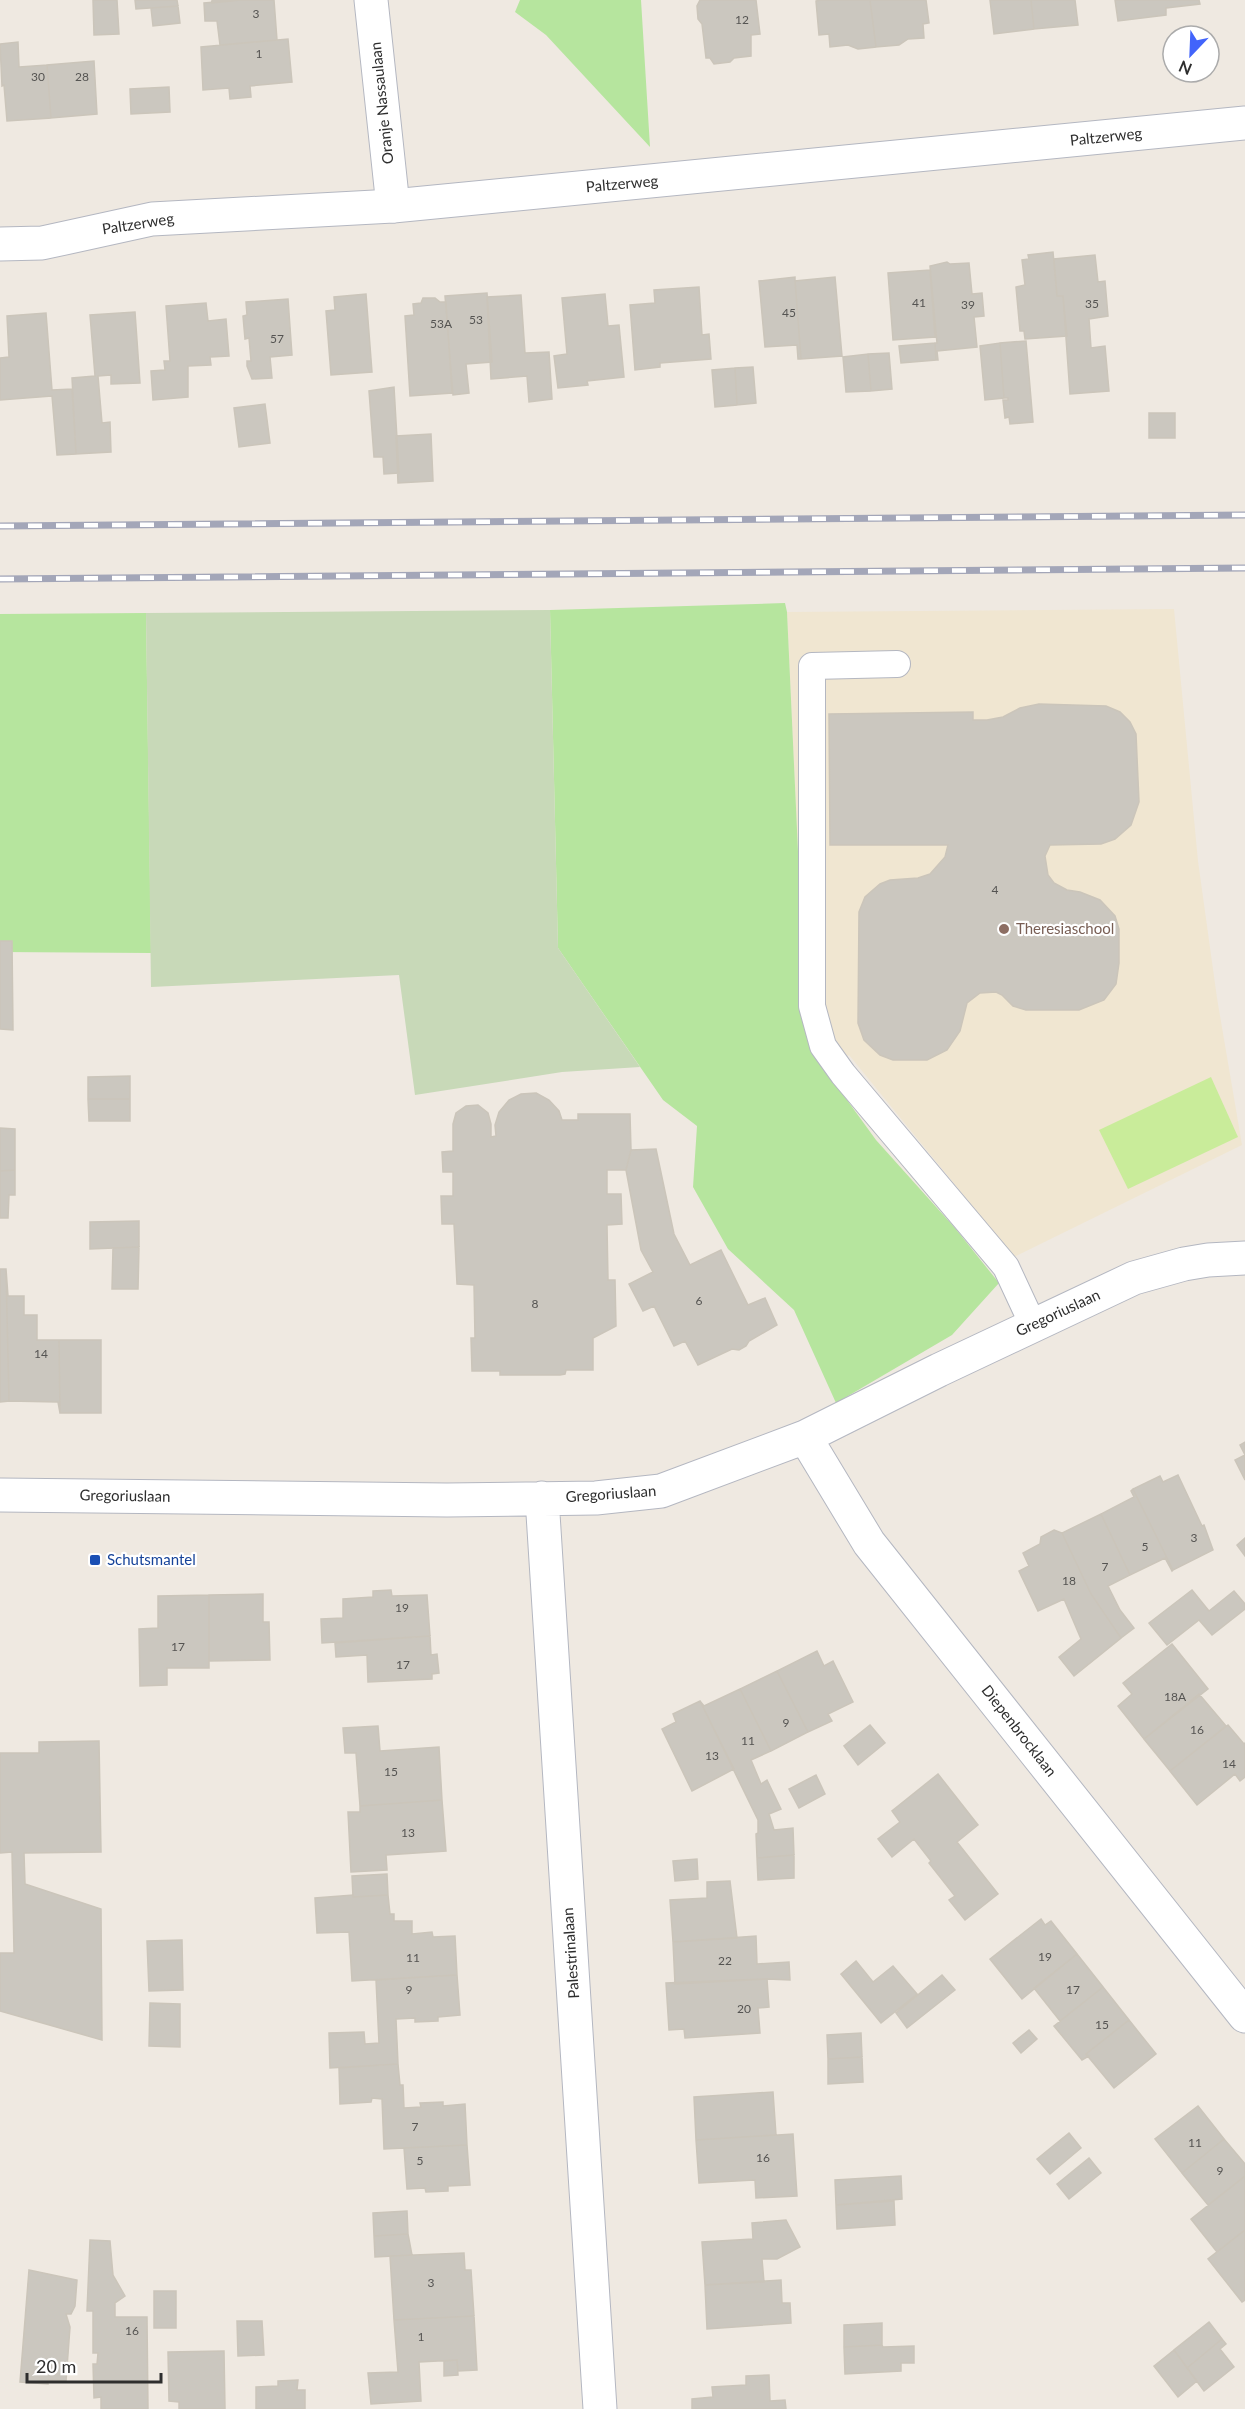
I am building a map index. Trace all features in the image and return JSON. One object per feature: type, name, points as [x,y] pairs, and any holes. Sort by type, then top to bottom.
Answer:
[{"type":"street","name":"Oranje Nassaulaan","points":[[371,0],[393,206]]},
{"type":"street","name":"Paltzerweg","points":[[0,244],[42,243],[152,219],[393,206],[1245,123]]},
{"type":"street","name":"Gregoriuslaan","points":[[0,1495],[447,1500],[596,1498],[661,1491],[805,1437],[1134,1278],[1184,1264],[1245,1258]]},
{"type":"street","name":"Diepenbrocklaan","points":[[805,1437],[869,1543],[1245,2016]]},
{"type":"street","name":"Palestrinalaan","points":[[542,1498],[600,2409]]},
{"type":"lane","points":[[897,664],[812,666],[812,1006],[823,1046],[850,1083],[1006,1267],[1033,1325]]},
{"type":"shaded area","name":"Theresiaschool","points":[[1174,609],[1198,861],[1217,998],[1242,1145],[1014,1257],[849,1055],[826,1071],[806,1025],[787,612]]},
{"type":"green space","points":[[520,0],[641,0],[650,147],[546,35],[515,12]]},
{"type":"green space","points":[[785,603],[806,1025],[826,1071],[876,1140],[955,1228],[999,1283],[952,1335],[836,1403],[794,1310],[728,1249],[693,1187],[697,1126],[663,1100],[558,948],[550,610]]},
{"type":"green space","points":[[550,610],[558,948],[640,1067],[562,1072],[415,1095],[399,975],[151,987],[146,613]]},
{"type":"green space","points":[[146,613],[151,953],[0,952],[0,614]]},
{"type":"green space","points":[[1211,1077],[1238,1137],[1128,1189],[1099,1130]]},
{"type":"building","points":[[93,0],[117,0],[119,34],[94,35]]},
{"type":"building","points":[[135,0],[177,0],[178,6],[136,9]]},
{"type":"building","points":[[212,0],[241,0],[212,3]]},
{"type":"building","points":[[274,0],[277,40],[220,45],[217,21],[205,21],[204,3]]},
{"type":"building","points":[[700,0],[756,0],[760,34],[751,35],[751,56],[714,64],[710,58],[706,58],[702,24],[698,19],[697,6]]},
{"type":"building","points":[[870,0],[876,47],[858,49],[848,45],[830,47],[829,34],[819,35],[816,1]]},
{"type":"building","points":[[870,0],[926,0],[929,23],[923,24],[924,38],[908,39],[899,45],[876,47]]},
{"type":"building","points":[[990,0],[1031,0],[1034,29],[994,34]]},
{"type":"building","points":[[1031,0],[1075,0],[1078,25],[1034,29]]},
{"type":"building","points":[[1115,0],[1199,0],[1200,4],[1166,8],[1166,15],[1118,21]]},
{"type":"building","points":[[178,6],[180,23],[153,26],[151,8]]},
{"type":"building","points":[[288,39],[292,82],[250,86],[251,97],[230,99],[229,88],[203,90],[201,47]]},
{"type":"building","points":[[18,42],[19,67],[47,65],[51,118],[7,121],[4,85],[2,86],[0,44]]},
{"type":"building","points":[[94,61],[97,114],[51,118],[47,65]]},
{"type":"building","points":[[169,87],[170,112],[131,114],[130,89]]},
{"type":"building","points":[[1053,252],[1057,296],[1063,296],[1067,336],[1025,339],[1024,331],[1020,331],[1016,287],[1025,285],[1022,260],[1029,259],[1028,255]]},
{"type":"building","points":[[1095,255],[1098,282],[1105,281],[1108,316],[1089,319],[1091,348],[1105,346],[1109,391],[1070,394],[1063,296],[1057,296],[1054,259]]},
{"type":"building","points":[[947,262],[950,264],[969,263],[972,294],[982,293],[984,316],[974,317],[977,347],[937,351],[938,360],[936,360],[935,343],[937,343],[930,266]]},
{"type":"building","points":[[930,270],[935,337],[893,340],[888,273]]},
{"type":"building","points":[[795,277],[801,359],[798,359],[797,345],[765,347],[759,281]]},
{"type":"building","points":[[835,277],[842,356],[801,359],[795,281]]},
{"type":"building","points":[[699,287],[702,335],[709,334],[711,359],[660,363],[660,367],[635,370],[630,305],[655,303],[654,290]]},
{"type":"building","points":[[487,293],[492,362],[466,364],[469,393],[453,395],[445,296]]},
{"type":"building","points":[[366,294],[372,372],[331,375],[326,311],[335,310],[334,297]]},
{"type":"building","points":[[605,294],[608,326],[619,325],[624,377],[587,381],[588,385],[558,388],[554,356],[567,354],[562,298]]},
{"type":"building","points":[[521,295],[525,353],[549,352],[552,399],[529,402],[527,376],[491,379],[487,297]]},
{"type":"building","points":[[423,298],[435,298],[440,302],[446,302],[452,393],[410,396],[405,316],[414,315],[413,304],[421,303]]},
{"type":"building","points":[[288,299],[292,355],[270,357],[272,378],[252,379],[247,366],[247,361],[251,361],[249,338],[245,339],[243,316],[247,315],[246,302]]},
{"type":"building","points":[[206,303],[208,321],[226,319],[229,356],[210,357],[211,365],[188,366],[188,397],[153,400],[151,371],[165,370],[164,361],[170,361],[166,306]]},
{"type":"building","points":[[135,312],[140,383],[111,384],[111,375],[98,376],[102,423],[110,422],[111,452],[76,454],[72,378],[95,376],[90,315]]},
{"type":"building","points":[[46,313],[52,390],[72,389],[76,454],[57,455],[52,396],[0,400],[0,358],[9,357],[7,316]]},
{"type":"building","points":[[1026,341],[1033,422],[1010,424],[1009,417],[1005,418],[1003,400],[1008,400],[1008,398],[1004,398],[1000,343]]},
{"type":"building","points":[[935,343],[936,360],[901,363],[899,346]]},
{"type":"building","points":[[1000,343],[1004,398],[985,400],[980,346]]},
{"type":"building","points":[[889,353],[892,389],[871,391],[868,354]]},
{"type":"building","points":[[868,354],[871,391],[846,392],[843,357]]},
{"type":"building","points":[[753,367],[756,403],[737,405],[735,368]]},
{"type":"building","points":[[735,368],[737,405],[715,407],[712,370]]},
{"type":"building","points":[[394,387],[399,473],[384,474],[383,457],[374,457],[369,391]]},
{"type":"building","points":[[265,404],[270,443],[239,447],[234,408]]},
{"type":"building","points":[[1149,413],[1175,413],[1175,438],[1149,438]]},
{"type":"building","points":[[431,434],[433,481],[398,483],[396,436]]},
{"type":"building","points":[[1039,704],[1106,706],[1120,712],[1130,722],[1136,734],[1139,802],[1131,825],[1115,839],[1101,844],[1050,845],[1045,856],[1048,875],[1054,883],[1067,890],[1080,892],[1100,900],[1115,916],[1119,929],[1119,963],[1116,984],[1104,1000],[1079,1010],[1026,1010],[1013,1006],[996,992],[980,993],[967,1003],[960,1031],[947,1050],[927,1060],[893,1060],[880,1055],[864,1040],[858,1023],[859,912],[865,897],[880,884],[890,880],[918,878],[930,874],[945,857],[948,845],[830,845],[829,714],[973,712],[973,720],[987,720],[1003,717],[1020,708]]},
{"type":"building","points":[[0,941],[12,941],[13,1030],[0,1029]]},
{"type":"building","points":[[130,1076],[130,1099],[88,1099],[88,1077]]},
{"type":"building","points":[[536,1093],[549,1100],[559,1111],[562,1120],[578,1120],[578,1114],[630,1114],[631,1150],[626,1170],[607,1170],[607,1194],[621,1194],[622,1224],[607,1225],[608,1280],[615,1280],[616,1326],[593,1338],[593,1370],[566,1370],[565,1374],[560,1375],[500,1375],[500,1371],[472,1371],[471,1338],[475,1338],[474,1285],[457,1284],[454,1224],[442,1224],[441,1196],[453,1196],[453,1172],[443,1172],[442,1152],[453,1151],[453,1124],[456,1113],[466,1106],[478,1105],[488,1113],[491,1137],[496,1136],[495,1125],[499,1112],[509,1100],[521,1094]]},
{"type":"building","points":[[88,1099],[130,1099],[130,1121],[89,1121]]},
{"type":"building","points":[[0,1128],[15,1129],[15,1170],[0,1171]]},
{"type":"building","points":[[656,1149],[674,1234],[690,1265],[721,1250],[748,1305],[765,1298],[777,1325],[749,1341],[739,1350],[732,1349],[698,1365],[685,1341],[674,1346],[654,1306],[643,1311],[629,1284],[653,1272],[641,1250],[626,1170],[631,1150]]},
{"type":"building","points":[[15,1170],[15,1195],[9,1195],[8,1218],[0,1218],[0,1171]]},
{"type":"building","points":[[139,1221],[139,1247],[90,1249],[90,1222]]},
{"type":"building","points":[[139,1247],[138,1289],[112,1289],[113,1248]]},
{"type":"building","points":[[0,1269],[6,1269],[9,1401],[0,1402]]},
{"type":"building","points":[[6,1269],[8,1296],[24,1296],[24,1315],[37,1315],[37,1340],[59,1340],[60,1413],[58,1402],[9,1401]]},
{"type":"building","points":[[59,1340],[101,1340],[101,1413],[60,1413]]},
{"type":"building","points":[[1245,1442],[1245,1455],[1240,1445]]},
{"type":"building","points":[[1245,1455],[1245,1480],[1235,1460]]},
{"type":"building","points":[[1178,1475],[1202,1526],[1204,1525],[1213,1550],[1173,1570],[1133,1489],[1160,1476],[1163,1482]]},
{"type":"building","points":[[1133,1489],[1172,1571],[1165,1558],[1130,1575],[1101,1514],[1134,1497],[1131,1491]]},
{"type":"building","points":[[1101,1514],[1130,1575],[1108,1586],[1120,1610],[1134,1628],[1121,1638],[1091,1594],[1062,1533]]},
{"type":"building","points":[[1054,1530],[1062,1533],[1091,1594],[1121,1638],[1074,1676],[1059,1657],[1081,1639],[1064,1599],[1038,1611],[1019,1571],[1029,1566],[1023,1553],[1040,1544],[1041,1537]]},
{"type":"building","points":[[1245,1538],[1245,1556],[1237,1545]]},
{"type":"building","points":[[391,1590],[392,1596],[427,1595],[430,1636],[322,1643],[321,1619],[343,1618],[343,1599],[373,1597],[373,1591]]},
{"type":"building","points":[[1192,1590],[1209,1611],[1234,1591],[1245,1604],[1245,1609],[1212,1635],[1199,1620],[1167,1645],[1149,1623]]},
{"type":"building","points":[[263,1594],[263,1622],[269,1622],[270,1660],[209,1661],[209,1595]]},
{"type":"building","points":[[209,1595],[209,1668],[167,1668],[167,1685],[140,1686],[139,1629],[158,1628],[158,1596]]},
{"type":"building","points":[[430,1636],[431,1655],[437,1654],[439,1673],[432,1674],[432,1679],[368,1682],[367,1655],[336,1657],[335,1643]]},
{"type":"building","points":[[1172,1644],[1208,1689],[1144,1739],[1118,1706],[1132,1694],[1123,1683]]},
{"type":"building","points":[[817,1651],[824,1666],[833,1661],[853,1702],[828,1714],[832,1721],[808,1732],[777,1671]]},
{"type":"building","points":[[777,1671],[808,1732],[771,1751],[740,1689]]},
{"type":"building","points":[[740,1689],[771,1751],[751,1760],[761,1784],[767,1780],[781,1809],[769,1814],[774,1830],[793,1828],[794,1855],[757,1858],[758,1820],[700,1701],[704,1706]]},
{"type":"building","points":[[1199,1694],[1226,1726],[1170,1771],[1144,1739]]},
{"type":"building","points":[[700,1701],[734,1769],[692,1791],[662,1729],[676,1722],[673,1714]]},
{"type":"building","points":[[870,1725],[885,1743],[858,1765],[844,1746]]},
{"type":"building","points":[[1228,1725],[1245,1743],[1245,1777],[1240,1781],[1235,1774],[1197,1805],[1170,1771]]},
{"type":"building","points":[[378,1726],[380,1751],[439,1747],[442,1800],[360,1806],[356,1753],[345,1753],[343,1728]]},
{"type":"building","points":[[99,1741],[101,1852],[24,1853],[25,1884],[101,1909],[102,2040],[0,2011],[0,1953],[14,1953],[12,1852],[0,1853],[0,1753],[39,1753],[39,1742]]},
{"type":"building","points":[[938,1774],[978,1825],[957,1842],[998,1894],[965,1920],[949,1900],[955,1896],[929,1863],[931,1861],[914,1839],[892,1857],[878,1839],[900,1822],[892,1811]]},
{"type":"building","points":[[816,1775],[825,1794],[799,1808],[789,1789]]},
{"type":"building","points":[[442,1800],[446,1851],[386,1855],[387,1870],[351,1872],[348,1812],[360,1812],[360,1806]]},
{"type":"building","points":[[794,1855],[794,1878],[758,1880],[757,1858]]},
{"type":"building","points":[[697,1859],[698,1879],[675,1881],[673,1861]]},
{"type":"building","points":[[387,1874],[388,1895],[353,1897],[352,1876]]},
{"type":"building","points":[[730,1881],[737,1938],[673,1942],[670,1900],[707,1898],[707,1882]]},
{"type":"building","points":[[353,1895],[353,1897],[388,1895],[390,1914],[394,1914],[394,1921],[412,1921],[412,1934],[432,1932],[433,1937],[455,1936],[457,1975],[352,1981],[349,1932],[317,1933],[315,1898]]},
{"type":"building","points":[[1041,1919],[1045,1925],[1051,1921],[1077,1954],[1022,1999],[990,1959]]},
{"type":"building","points":[[756,1936],[757,1964],[789,1962],[790,1980],[675,1984],[673,1942]]},
{"type":"building","points":[[182,1940],[183,1990],[149,1991],[147,1941]]},
{"type":"building","points":[[1077,1954],[1103,1987],[1060,2021],[1034,1988]]},
{"type":"building","points":[[856,1961],[873,1982],[893,1966],[917,1994],[881,2023],[841,1974]]},
{"type":"building","points":[[457,1975],[460,2015],[438,2017],[438,2021],[415,2022],[415,2018],[396,2019],[398,2064],[330,2068],[329,2033],[364,2032],[365,2044],[379,2043],[376,1980]]},
{"type":"building","points":[[942,1975],[955,1990],[907,2028],[896,2013]]},
{"type":"building","points":[[767,1979],[769,2007],[758,2008],[760,2033],[685,2038],[684,2029],[669,2030],[666,1983]]},
{"type":"building","points":[[1103,1987],[1129,2020],[1086,2054],[1089,2056],[1082,2060],[1054,2026]]},
{"type":"building","points":[[150,2003],[180,2004],[180,2047],[149,2046]]},
{"type":"building","points":[[1129,2020],[1156,2054],[1114,2088],[1086,2054]]},
{"type":"building","points":[[1029,2030],[1037,2039],[1021,2053],[1013,2043]]},
{"type":"building","points":[[861,2033],[862,2057],[828,2059],[827,2035]]},
{"type":"building","points":[[862,2057],[863,2082],[828,2084],[828,2059]]},
{"type":"building","points":[[398,2064],[400,2085],[403,2085],[404,2108],[421,2107],[420,2103],[443,2102],[443,2106],[465,2104],[467,2145],[384,2149],[382,2099],[372,2098],[371,2102],[340,2104],[339,2068]]},
{"type":"building","points":[[773,2092],[776,2135],[696,2140],[694,2097]]},
{"type":"building","points":[[1198,2106],[1224,2139],[1182,2173],[1155,2139]]},
{"type":"building","points":[[1069,2133],[1081,2148],[1050,2174],[1037,2159]]},
{"type":"building","points":[[793,2134],[797,2196],[756,2198],[755,2180],[699,2183],[696,2140]]},
{"type":"building","points":[[1224,2139],[1245,2164],[1245,2176],[1208,2205],[1182,2173]]},
{"type":"building","points":[[467,2145],[470,2185],[448,2186],[448,2191],[426,2192],[425,2188],[407,2189],[404,2148]]},
{"type":"building","points":[[1089,2158],[1101,2173],[1069,2199],[1057,2184]]},
{"type":"building","points":[[901,2176],[902,2199],[836,2205],[835,2180]]},
{"type":"building","points":[[1245,2176],[1245,2230],[1217,2252],[1191,2219]]},
{"type":"building","points":[[894,2201],[895,2225],[837,2229],[836,2205]]},
{"type":"building","points":[[407,2211],[408,2234],[374,2236],[373,2213]]},
{"type":"building","points":[[786,2220],[800,2247],[777,2259],[762,2259],[764,2282],[705,2285],[702,2242],[753,2239],[752,2223]]},
{"type":"building","points":[[1245,2230],[1245,2300],[1242,2302],[1208,2259]]},
{"type":"building","points":[[408,2234],[412,2255],[375,2257],[374,2236]]},
{"type":"building","points":[[90,2240],[110,2241],[113,2275],[125,2296],[115,2303],[115,2317],[147,2317],[148,2409],[101,2409],[101,2397],[94,2398],[93,2364],[97,2364],[98,2353],[93,2353],[93,2311],[87,2311]]},
{"type":"building","points":[[464,2253],[465,2270],[471,2270],[474,2316],[394,2320],[390,2256]]},
{"type":"building","points":[[29,2270],[77,2280],[75,2306],[71,2314],[66,2314],[70,2327],[66,2381],[48,2380],[48,2384],[20,2382]]},
{"type":"building","points":[[781,2280],[782,2303],[790,2303],[791,2323],[707,2329],[705,2285]]},
{"type":"building","points":[[154,2291],[176,2291],[176,2328],[154,2328]]},
{"type":"building","points":[[474,2316],[477,2370],[458,2371],[457,2360],[419,2362],[421,2401],[371,2404],[368,2373],[398,2372],[394,2320]]},
{"type":"building","points":[[237,2321],[262,2321],[264,2355],[238,2356]]},
{"type":"building","points":[[1209,2322],[1222,2339],[1187,2368],[1174,2350]]},
{"type":"building","points":[[882,2323],[882,2345],[844,2347],[844,2325]]},
{"type":"building","points":[[1222,2339],[1226,2344],[1220,2349],[1234,2367],[1204,2391],[1187,2368]]},
{"type":"building","points":[[882,2345],[883,2347],[914,2346],[914,2363],[901,2363],[901,2371],[845,2374],[844,2347]]},
{"type":"building","points":[[1174,2350],[1197,2381],[1178,2397],[1154,2366]]},
{"type":"building","points":[[224,2351],[225,2409],[179,2409],[179,2402],[169,2401],[168,2352]]},
{"type":"building","points":[[457,2360],[458,2375],[444,2376],[444,2361]]},
{"type":"building","points":[[769,2375],[770,2401],[785,2400],[786,2409],[692,2409],[692,2399],[713,2397],[712,2387],[746,2385],[746,2376]]},
{"type":"building","points":[[298,2380],[297,2390],[305,2390],[305,2409],[256,2409],[256,2387],[278,2386],[278,2381]]},
{"type":"railway","points":[[0,526],[1245,515]]},
{"type":"railway","points":[[0,579],[1245,568]]},
{"type":"place","name":"Theresiaschool","points":[[1004,929]]},
{"type":"place","name":"Schutsmantel","points":[[95,1560]]}]
